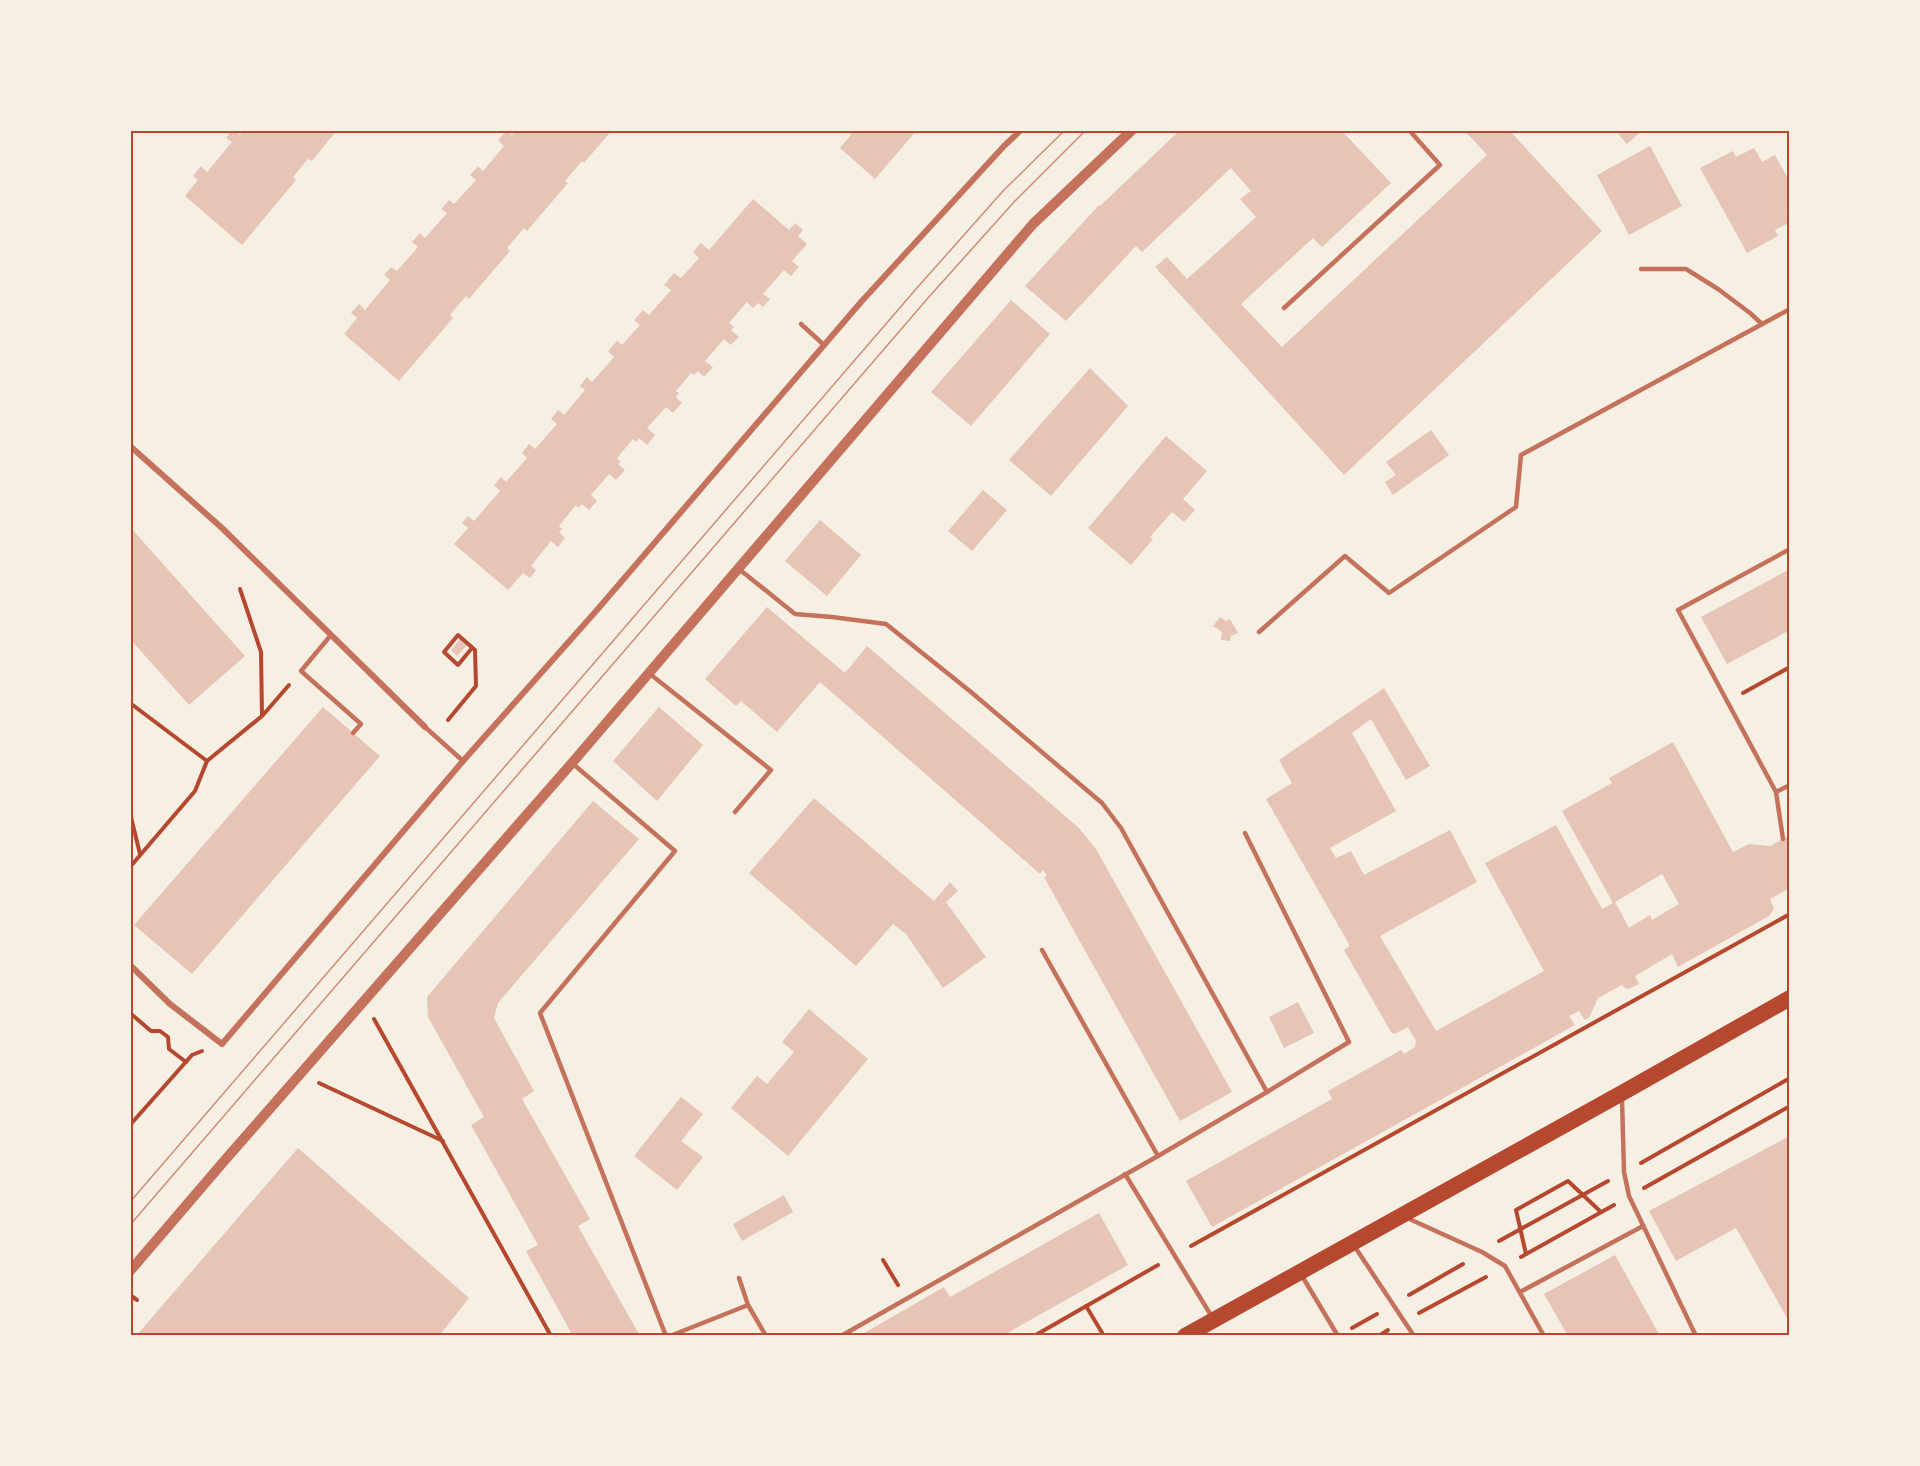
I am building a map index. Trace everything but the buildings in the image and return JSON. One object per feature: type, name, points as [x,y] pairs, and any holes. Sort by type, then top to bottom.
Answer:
[{"type":"highway","points":[[1185,1335],[1622,1094],[1790,998]]},
{"type":"street","points":[[130,965],[170,1004],[222,1044],[463,761],[597,610],[824,345],[925,232],[1021,130]]},
{"type":"street","points":[[130,1271],[572,763],[647,672],[1033,224],[1132,130]]},
{"type":"street","points":[[130,446],[222,528],[425,727]]},
{"type":"lane","points":[[1284,308],[1440,165],[1408,130]]},
{"type":"lane","points":[[1641,269],[1686,269],[1726,295],[1762,324]]},
{"type":"lane","points":[[1259,632],[1345,556],[1389,593],[1516,507],[1521,455],[1790,309]]},
{"type":"lane","points":[[801,324],[824,345]]},
{"type":"lane","points":[[1783,839],[1776,792],[1678,610],[1790,549]]},
{"type":"lane","points":[[737,568],[795,614],[886,624],[971,692],[1102,803],[1120,828],[1267,1092]]},
{"type":"lane","points":[[331,635],[301,671],[361,724],[353,733]]},
{"type":"lane","points":[[647,672],[771,770],[735,812]]},
{"type":"lane","points":[[425,727],[463,761]]},
{"type":"lane","points":[[572,763],[675,851],[540,1013],[668,1335],[748,1305]]},
{"type":"lane","points":[[1776,792],[1790,785]]},
{"type":"lane","points":[[840,1335],[1158,1156],[1349,1042],[1245,833]]},
{"type":"lane","points":[[1042,950],[1158,1156]]},
{"type":"lane","points":[[1622,1094],[1624,1172],[1629,1196],[1696,1335]]},
{"type":"lane","points":[[1125,1174],[1213,1320]]},
{"type":"lane","points":[[1400,1215],[1482,1252],[1505,1266],[1544,1335]]},
{"type":"lane","points":[[1520,1292],[1643,1226]]},
{"type":"lane","points":[[1352,1242],[1414,1335]]},
{"type":"lane","points":[[1299,1271],[1338,1335]]},
{"type":"lane","points":[[740,1278],[748,1305],[766,1335]]},
{"type":"path","points":[[240,590],[261,652],[262,716]]},
{"type":"path","points":[[448,720],[476,686],[475,650],[458,635],[444,652],[458,664],[472,648]]},
{"type":"path","points":[[1726,702],[1790,667]]},
{"type":"path","points":[[130,867],[195,791],[207,761],[262,716],[301,671]]},
{"type":"path","points":[[130,703],[207,761]]},
{"type":"path","points":[[130,813],[140,855]]},
{"type":"path","points":[[1034,1335],[1790,914]]},
{"type":"path","points":[[363,1001],[551,1335]]},
{"type":"path","points":[[130,1014],[151,1031],[160,1031],[168,1037],[169,1048],[186,1062]]},
{"type":"path","points":[[130,1125],[192,1055],[222,1044]]},
{"type":"path","points":[[300,1074],[443,1141]]},
{"type":"path","points":[[1338,1335],[1520,1228],[1582,1196],[1790,1078]]},
{"type":"path","points":[[1379,1335],[1790,1106]]},
{"type":"path","points":[[1526,1254],[1516,1210],[1568,1181],[1600,1212]]},
{"type":"path","points":[[883,1260],[906,1298]]},
{"type":"path","points":[[130,1295],[137,1300]]},
{"type":"path","points":[[1086,1306],[1104,1335]]},
{"type":"tram line","points":[[130,1202],[916,289],[1003,191],[1065,130]]},
{"type":"tram line","points":[[130,1225],[928,298],[1014,202],[1086,130]]}]
